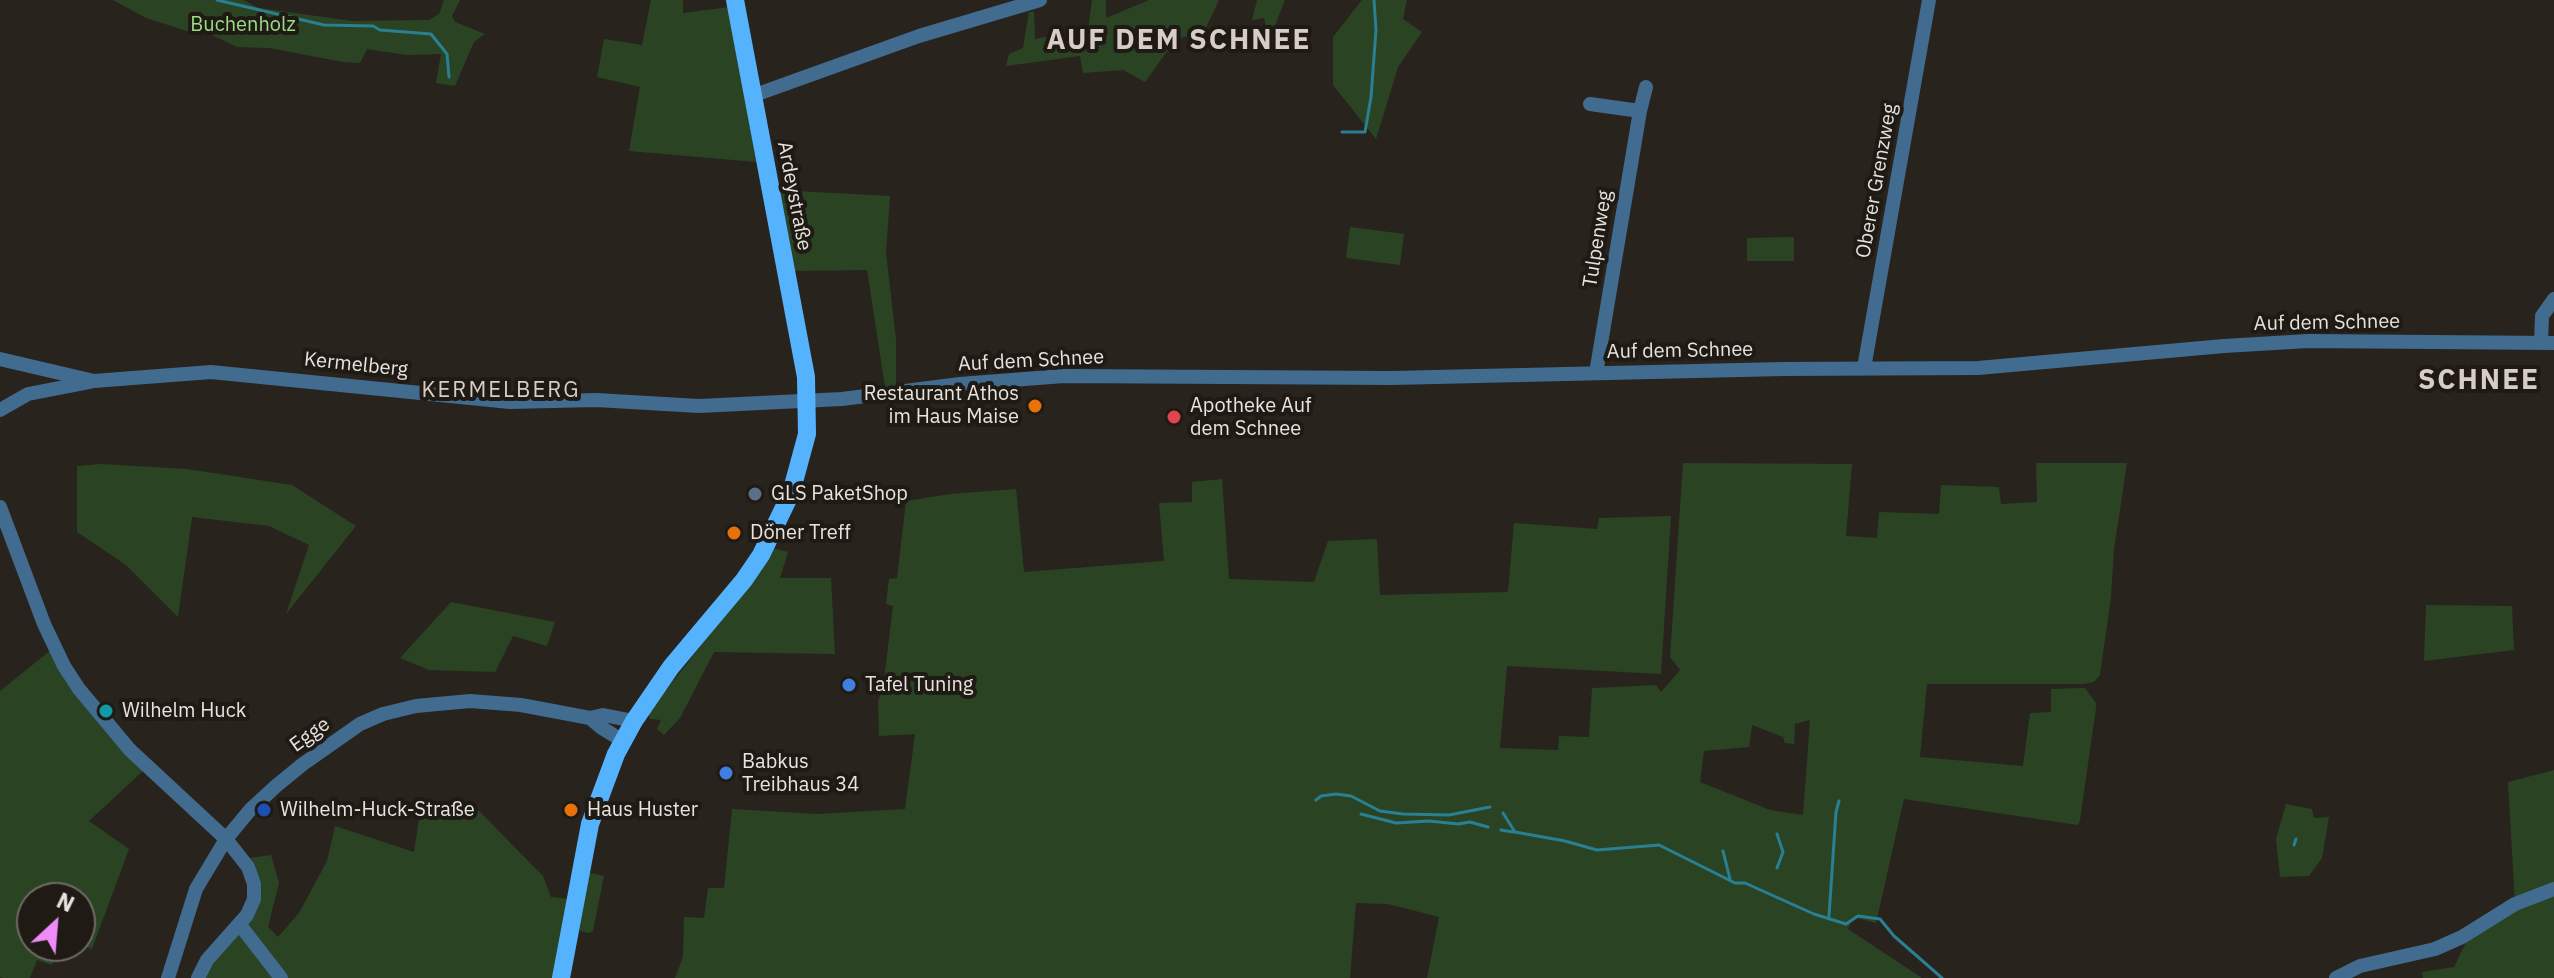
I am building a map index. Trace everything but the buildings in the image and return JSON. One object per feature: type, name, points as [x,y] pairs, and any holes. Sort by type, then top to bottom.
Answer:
[{"type":"main road","name":"Ardeystraße","points":[[561,978],[590,824],[605,779],[634,721],[671,667],[744,580],[761,555],[781,518],[798,472],[807,434],[806,377],[735,0]]},
{"type":"street","points":[[752,96],[919,36],[1040,0]]},
{"type":"street","name":"Oberer Grenzweg","points":[[1864,368],[1929,0]]},
{"type":"street","name":"Tulpenweg","points":[[1596,373],[1646,87]]},
{"type":"street","points":[[1590,104],[1640,111]]},
{"type":"street","points":[[2547,343],[2542,316],[2554,299]]},
{"type":"street","name":"Auf dem Schnee","points":[[806,400],[1064,376],[1392,378],[1978,368],[2308,341],[2547,343]]},
{"type":"street","name":"Kermelberg","points":[[0,359],[94,381],[211,372],[510,402],[596,400],[699,406],[806,400]]},
{"type":"street","points":[[0,410],[28,394],[94,381]]},
{"type":"street","points":[[0,507],[44,624],[79,689],[130,750],[226,839],[248,867],[254,884],[254,899],[240,925],[207,960],[198,978]]},
{"type":"street","name":"Egge","points":[[168,978],[193,896],[226,839],[257,803],[350,730],[372,718],[428,704],[470,701],[634,721]]},
{"type":"street","name":"Egge","points":[[590,718],[623,741]]},
{"type":"street","points":[[2336,978],[2360,966],[2435,949],[2462,937],[2515,904],[2554,889]]},
{"type":"street","points":[[240,925],[281,978]]},
{"type":"green space","name":"Buchenholz","points":[[113,0],[243,0],[259,8],[352,21],[429,20],[439,14],[444,0],[460,0],[452,16],[455,22],[485,34],[474,42],[455,86],[436,83],[441,54],[406,55],[367,49],[360,63],[269,48],[237,47],[208,33],[193,33],[146,18]]},
{"type":"green space","points":[[651,0],[683,0],[683,13],[729,7],[756,162],[629,151],[640,87],[597,77],[604,39],[642,45]]},
{"type":"green space","points":[[1092,0],[1106,0],[1106,18],[1149,0],[1219,0],[1204,32],[1176,39],[1145,82],[1123,70],[1083,73],[1080,56],[1006,66],[1009,54],[1023,48],[1029,12],[1034,12],[1035,39],[1088,30]]},
{"type":"green space","points":[[1257,0],[1285,0],[1269,41],[1264,18],[1252,20]]},
{"type":"green space","points":[[1362,0],[1407,0],[1403,19],[1422,32],[1398,67],[1376,139],[1333,85],[1333,37]]},
{"type":"green space","points":[[776,190],[890,196],[886,252],[896,340],[896,386],[885,387],[867,270],[793,271]]},
{"type":"green space","points":[[1350,227],[1404,234],[1400,265],[1346,258]]},
{"type":"green space","points":[[1794,237],[1794,261],[1747,261],[1747,238]]},
{"type":"green space","points":[[1683,463],[1852,464],[1846,536],[1877,538],[1879,512],[1939,514],[1941,485],[1999,487],[2001,504],[2037,502],[2036,463],[2127,463],[2100,675],[2094,682],[1927,684],[1920,757],[2023,766],[2030,713],[2051,712],[2051,689],[2085,688],[2096,703],[2096,708],[2078,825],[1904,799],[1876,923],[1853,917],[1848,929],[1922,978],[1427,978],[1439,917],[1388,904],[1356,903],[1350,978],[675,978],[683,957],[684,917],[704,918],[708,888],[724,888],[732,809],[818,814],[905,809],[915,734],[879,736],[878,701],[883,688],[893,606],[886,604],[889,579],[897,578],[906,501],[1016,489],[1024,572],[1164,561],[1159,503],[1192,502],[1192,482],[1222,479],[1229,579],[1314,582],[1328,541],[1377,539],[1380,595],[1508,592],[1514,523],[1597,529],[1599,518],[1671,516],[1661,674],[1507,666],[1500,748],[1558,750],[1559,736],[1589,737],[1592,688],[1656,685],[1661,692],[1680,670],[1670,657]],"holes":[[[1810,720],[1803,815],[1770,810],[1700,782],[1704,751],[1749,747],[1752,725],[1783,737],[1785,743],[1794,744],[1795,724]]]},
{"type":"green space","points":[[100,464],[187,469],[292,485],[356,526],[286,614],[309,545],[269,526],[192,517],[178,617],[126,565],[77,532],[77,466]]},
{"type":"green space","points":[[773,548],[788,552],[780,578],[831,578],[835,654],[714,652],[680,718],[664,735],[657,729],[661,720],[650,719],[648,713],[749,585]]},
{"type":"green space","points":[[451,602],[555,622],[547,646],[513,636],[495,672],[429,670],[400,658]]},
{"type":"green space","points":[[2426,605],[2512,606],[2514,650],[2424,661]]},
{"type":"green space","points":[[51,650],[143,771],[89,821],[129,849],[96,938],[96,882],[16,882],[16,962],[36,962],[30,978],[0,977],[0,691]]},
{"type":"green space","points":[[2554,770],[2554,889],[2515,904],[2508,782]]},
{"type":"green space","points":[[2286,804],[2312,809],[2314,818],[2329,817],[2322,858],[2309,876],[2280,877],[2276,839]]},
{"type":"green space","points":[[421,806],[478,810],[543,876],[551,897],[568,899],[554,978],[203,978],[260,886],[250,858],[271,855],[279,883],[268,927],[278,937],[299,913],[327,861],[335,826],[414,852]]},
{"type":"green space","points":[[587,872],[604,876],[593,931],[588,933],[580,931],[577,924]]},
{"type":"green space","points":[[2554,893],[2554,978],[2423,978],[2422,972],[2454,967],[2468,938],[2499,918]]},
{"type":"waterway","points":[[217,0],[324,25],[373,26],[380,30],[431,34],[447,54],[449,77]]},
{"type":"waterway","points":[[1342,132],[1365,132],[1376,30],[1374,0]]},
{"type":"waterway","points":[[1090,51],[1096,39]]},
{"type":"waterway","points":[[1316,800],[1336,794],[1351,796],[1380,811],[1403,814],[1449,815],[1490,807]]},
{"type":"waterway","points":[[1829,916],[1839,801]]},
{"type":"waterway","points":[[1503,813],[1515,832],[1597,850],[1659,845],[1735,883],[1745,883],[1814,914],[1846,924],[1858,916],[1880,919],[1894,936],[1942,978]]},
{"type":"waterway","points":[[1361,814],[1396,823],[1470,822],[1488,827]]},
{"type":"waterway","points":[[1501,830],[1513,832]]},
{"type":"waterway","points":[[1777,834],[1783,852],[1777,868]]},
{"type":"waterway","points":[[2294,845],[2296,839]]},
{"type":"waterway","points":[[1723,851],[1730,879]]},
{"type":"place","name":"Restaurant Athos im Haus Maise","points":[[1035,406]]},
{"type":"place","name":"Apotheke Auf dem Schnee","points":[[1174,417]]},
{"type":"place","name":"GLS PaketShop","points":[[755,494]]},
{"type":"place","name":"Döner Treff","points":[[734,533]]},
{"type":"place","name":"Tafel Tuning","points":[[849,685]]},
{"type":"place","name":"Wilhelm Huck","points":[[106,711]]},
{"type":"place","name":"Babkus Treibhaus 34","points":[[726,773]]},
{"type":"place","name":"Wilhelm-Huck-Straße","points":[[264,810]]},
{"type":"place","name":"Haus Huster","points":[[571,810]]},
{"type":"district","name":"AUF DEM SCHNEE","points":[[1179,41]]},
{"type":"district","name":"SCHNEE","points":[[2479,381]]},
{"type":"district","name":"KERMELBERG","points":[[501,391]]}]
